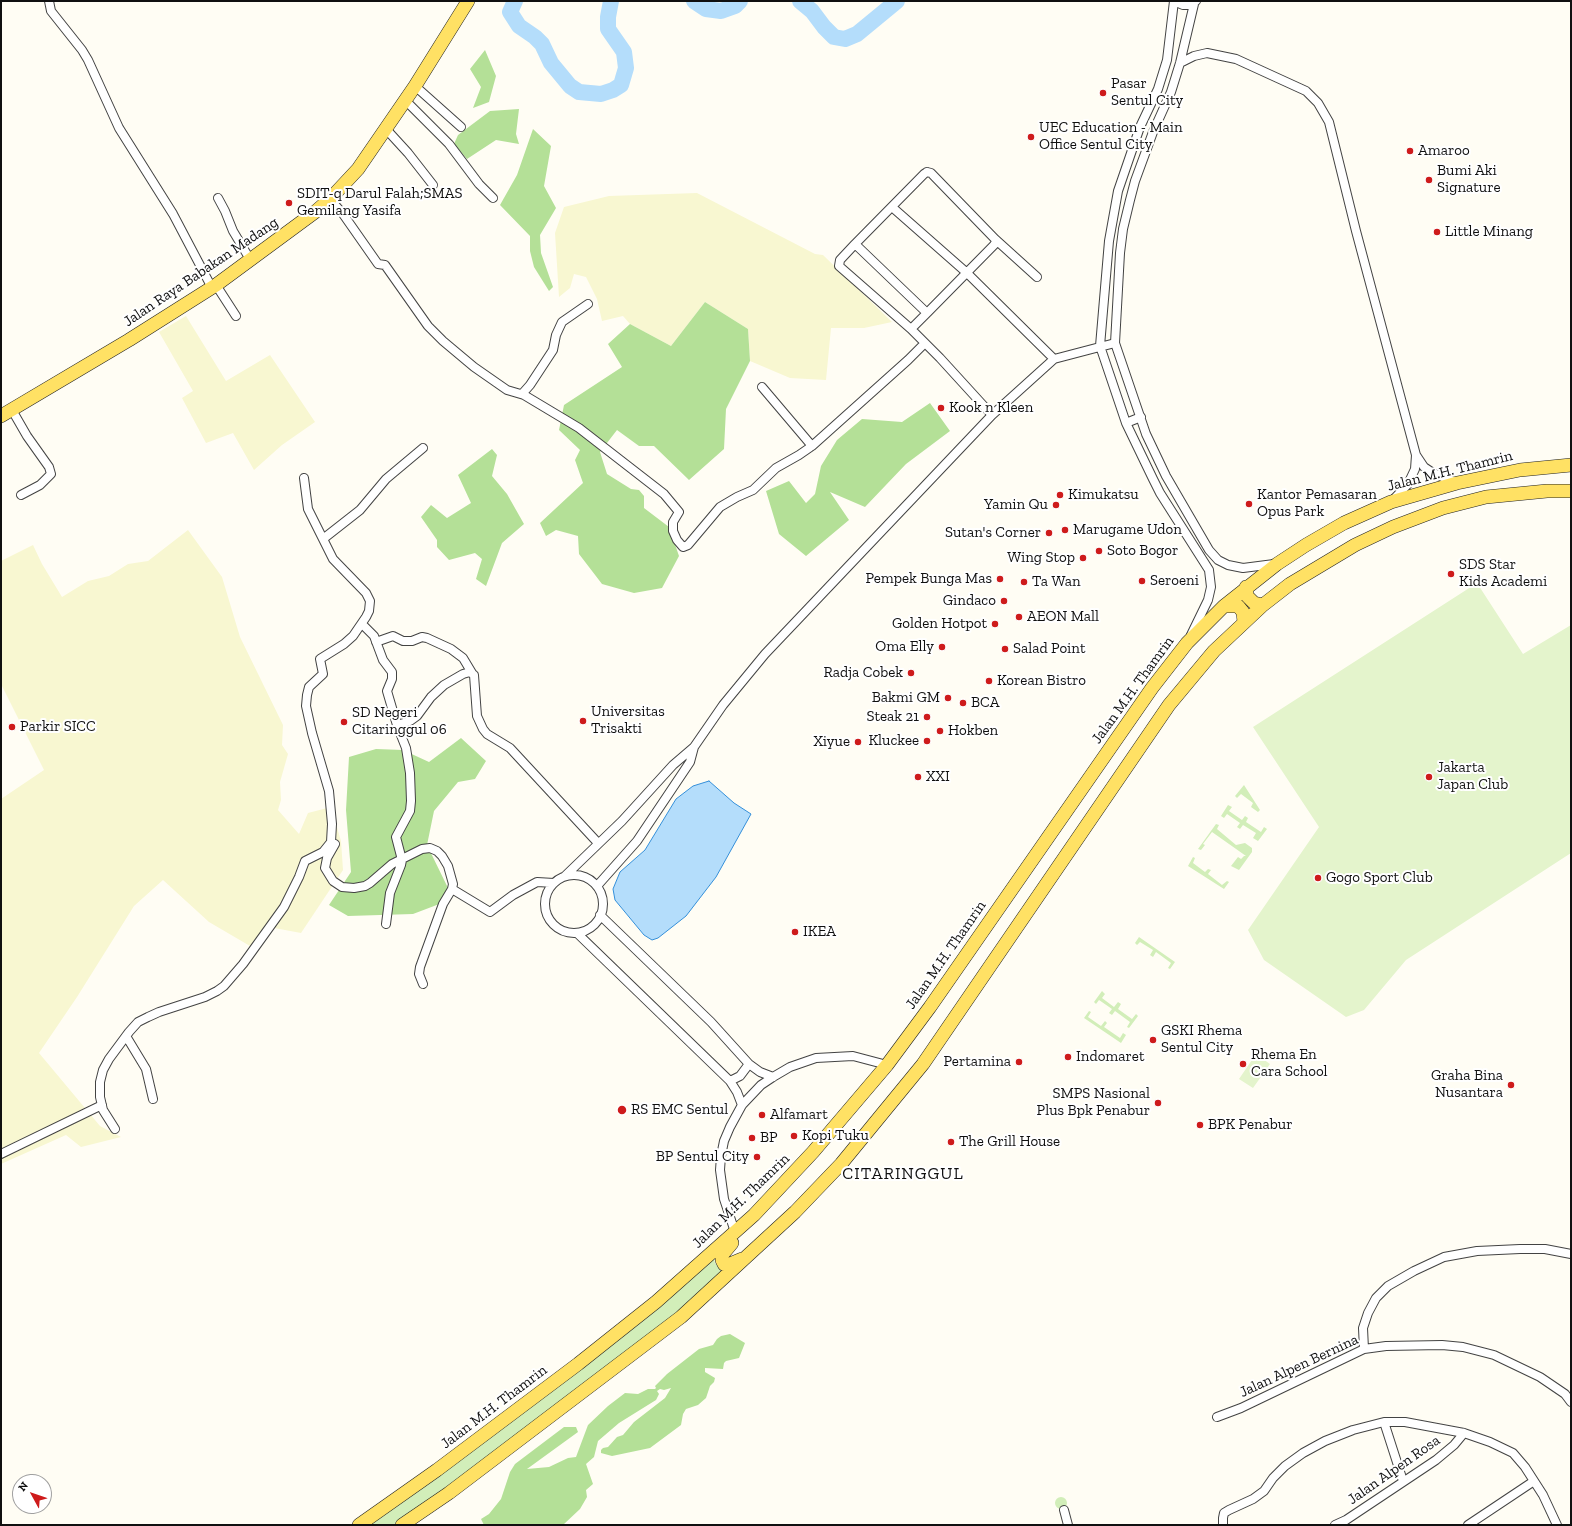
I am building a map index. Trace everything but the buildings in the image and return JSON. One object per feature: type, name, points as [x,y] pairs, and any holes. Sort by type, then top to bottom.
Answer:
[{"type":"main road","name":"Jalan Raya Babakan Madang","points":[[7,413],[129,340],[214,286],[251,261],[330,199],[358,169],[406,101],[468,1]]},
{"type":"main road","name":"Jalan M.H. Thamrin","points":[[359,1525],[437,1470],[584,1359],[656,1302],[754,1215],[814,1152],[887,1065],[930,1007],[1152,688],[1187,643],[1224,606],[1246,587],[1306,545],[1344,523],[1391,502],[1483,477],[1520,470],[1571,465]]},
{"type":"main road","points":[[1483,477],[1486,497]]},
{"type":"main road","points":[[402,1525],[449,1493],[681,1317],[795,1212],[841,1164],[923,1064],[1169,705],[1214,651],[1262,605],[1290,584],[1355,546],[1393,527],[1443,508],[1486,497],[1547,491],[1571,491]]},
{"type":"main road","points":[[1246,587],[1247,596],[1254,603],[1262,605]]},
{"type":"main road","points":[[1224,606],[1238,606],[1244,612],[1244,622]]},
{"type":"main road","points":[[754,1215],[747,1229],[722,1255],[722,1260],[724,1264],[730,1264],[742,1259],[755,1249]]},
{"type":"street","points":[[49,1],[51,11],[82,50],[88,60],[119,128],[173,214],[214,286],[236,316]]},
{"type":"street","points":[[1187,643],[1208,600],[1211,587],[1209,570],[1160,493],[1126,423],[1100,346],[1109,241],[1118,191],[1140,127],[1158,89],[1167,60],[1174,1],[1183,5],[1195,2],[1180,63],[1171,92],[1138,174],[1123,229],[1120,253],[1115,343],[1146,434],[1166,476],[1209,550],[1218,560],[1228,565],[1243,568],[1277,564]]},
{"type":"street","points":[[1180,63],[1194,56],[1207,53],[1236,59],[1306,91],[1323,110],[1329,122],[1356,231],[1416,456],[1415,469],[1408,484],[1391,502]]},
{"type":"street","points":[[415,86],[461,127]]},
{"type":"street","points":[[406,101],[449,144],[479,184],[493,198]]},
{"type":"street","points":[[386,129],[433,184]]},
{"type":"street","points":[[992,415],[911,329],[839,266],[840,260],[924,174],[928,172],[931,173],[995,239],[1037,277]]},
{"type":"street","points":[[218,198],[226,211],[232,231],[251,261]]},
{"type":"street","points":[[330,199],[343,214],[378,264],[385,265],[432,331],[474,367],[509,392],[522,394],[579,428],[664,494],[679,512],[673,522],[673,531],[677,540],[683,547],[688,545],[720,507],[753,490],[776,468],[812,446],[925,343]]},
{"type":"street","points":[[892,207],[967,273],[1054,359]]},
{"type":"street","points":[[911,329],[994,245],[995,239]]},
{"type":"street","points":[[855,244],[927,313]]},
{"type":"street","points":[[522,394],[530,385],[553,350],[556,335],[562,322],[588,304]]},
{"type":"street","points":[[565,876],[571,875],[588,878],[597,886],[602,897],[600,915],[597,920],[588,928],[571,933],[559,929],[547,916],[545,910],[545,898],[547,892],[554,883],[565,876],[645,797],[673,765],[694,747],[723,705],[765,654],[992,415],[1054,359],[1115,343]]},
{"type":"street","points":[[762,387],[812,446]]},
{"type":"street","points":[[7,413],[27,436],[49,468],[51,474],[40,485],[21,495]]},
{"type":"street","points":[[1126,423],[1141,417]]},
{"type":"street","points":[[324,539],[360,510],[386,479],[423,448]]},
{"type":"street","points":[[1416,456],[1424,467],[1433,473],[1457,483]]},
{"type":"street","points":[[115,1129],[103,1110],[100,1089],[103,1070],[126,1036],[138,1022],[159,1012],[205,997],[224,986],[243,964],[284,907],[305,861],[322,852],[329,846],[332,838],[329,792],[309,722],[306,706],[307,694],[309,687],[323,674],[320,659],[349,640],[362,624],[369,611],[370,601],[366,593],[333,559],[308,509],[304,478]]},
{"type":"street","points":[[362,624],[371,632],[384,660],[392,672],[392,679],[387,691],[397,726],[406,748],[410,772],[411,800],[406,819],[396,837],[402,860],[390,893],[386,924]]},
{"type":"street","points":[[376,642],[394,636],[404,641],[412,641],[422,637],[451,648],[463,658],[474,675],[477,716],[483,729],[487,734],[510,748],[598,843]]},
{"type":"street","points":[[397,726],[410,721],[417,716],[437,690],[444,685],[463,674],[472,673]]},
{"type":"street","points":[[597,886],[641,835],[690,762],[694,747]]},
{"type":"street","points":[[332,824],[337,840],[327,858],[325,868],[329,876],[337,884],[349,888],[365,886],[387,868],[422,849],[430,848],[437,852],[448,866],[453,884],[452,889],[443,904],[420,968],[419,974],[422,984]]},
{"type":"street","points":[[452,889],[490,912],[513,895],[537,882],[554,883]]},
{"type":"street","points":[[600,915],[711,1022],[750,1064],[760,1072],[773,1077]]},
{"type":"street","points":[[577,932],[730,1082],[737,1092],[742,1105]]},
{"type":"street","points":[[126,1036],[146,1069],[153,1099]]},
{"type":"street","points":[[734,1232],[724,1199],[720,1170],[724,1141],[742,1105],[761,1085],[773,1077],[790,1067],[816,1058],[853,1056],[887,1065]]},
{"type":"street","points":[[730,1082],[740,1076],[750,1064]]},
{"type":"street","points":[[1,1154],[102,1105]]},
{"type":"street","points":[[1364,1349],[1363,1328],[1368,1313],[1376,1298],[1388,1286],[1444,1257],[1476,1251],[1545,1250],[1571,1254]]},
{"type":"street","name":"Jalan Alpen Bernina","points":[[1218,1417],[1241,1408],[1364,1349],[1386,1346],[1442,1345],[1463,1347],[1494,1356],[1533,1373],[1566,1394],[1571,1402]]},
{"type":"street","points":[[1384,1422],[1403,1481]]},
{"type":"street","points":[[1223,1525],[1222,1518],[1224,1513],[1253,1499],[1264,1491],[1272,1478],[1303,1453],[1325,1441],[1353,1430],[1384,1422],[1405,1422],[1464,1433],[1490,1442],[1513,1453],[1543,1495],[1557,1525]]},
{"type":"street","name":"Jalan Alpen Rosa","points":[[1335,1525],[1346,1520],[1436,1460],[1454,1445],[1464,1433]]},
{"type":"street","points":[[1468,1525],[1534,1481]]},
{"type":"street","points":[[1064,1510],[1068,1525]]},
{"type":"green space","points":[[485,50],[496,76],[489,102],[473,108],[481,87],[470,69]]},
{"type":"green space","points":[[519,109],[516,134],[519,144],[496,140],[467,159],[454,144],[458,135],[490,111]]},
{"type":"green space","points":[[533,129],[551,146],[544,186],[556,208],[540,235],[541,253],[553,287],[549,291],[534,267],[530,251],[530,236],[500,205],[517,175]]},
{"type":"green space","points":[[697,193],[815,254],[823,255],[892,322],[864,328],[831,328],[826,380],[790,378],[750,361],[748,329],[705,302],[671,346],[630,324],[623,316],[602,321],[597,299],[586,277],[574,274],[570,288],[559,297],[555,233],[564,207],[609,196]]},
{"type":"green space","points":[[705,302],[748,329],[750,361],[726,409],[724,449],[689,480],[654,446],[639,446],[617,430],[600,452],[607,474],[631,489],[639,490],[644,496],[644,508],[669,527],[679,556],[662,588],[634,593],[602,584],[579,554],[578,536],[556,530],[546,536],[540,523],[583,483],[575,460],[580,450],[559,430],[564,405],[622,367],[608,344],[630,324],[671,346]]},
{"type":"green space","points":[[186,316],[226,381],[270,355],[315,422],[282,445],[254,470],[233,433],[206,443],[182,398],[193,391],[159,332]]},
{"type":"green space","points":[[930,403],[950,431],[906,464],[865,507],[830,492],[849,520],[806,556],[779,534],[766,491],[789,481],[806,503],[815,494],[821,466],[837,440],[862,419],[902,422]]},
{"type":"green space","points":[[492,449],[497,455],[492,476],[507,494],[524,524],[502,543],[486,586],[476,579],[482,559],[475,553],[449,560],[437,547],[437,540],[421,517],[431,505],[447,518],[471,503],[458,475]]},
{"type":"green space","points":[[188,530],[222,577],[240,637],[283,725],[282,745],[288,754],[280,782],[281,800],[278,810],[299,834],[308,813],[331,807],[341,841],[343,870],[301,933],[269,927],[250,946],[209,922],[163,880],[134,906],[77,997],[39,1053],[100,1126],[121,1137],[81,1147],[66,1135],[1,1164],[1,799],[44,770],[1,684],[1,561],[33,545],[42,564],[62,597],[88,581],[109,576],[128,564],[148,561]]},
{"type":"green space","name":"Jakarta Japan Club","points":[[1477,583],[1523,654],[1571,625],[1571,853],[1406,960],[1364,1010],[1346,1017],[1264,960],[1248,930],[1319,827],[1253,727]]},
{"type":"green space","points":[[461,738],[486,761],[475,779],[458,782],[434,811],[427,845],[448,888],[442,903],[413,914],[348,916],[329,905],[351,872],[346,810],[349,757],[376,749],[403,750],[429,762]]},
{"type":"green space","points":[[1244,785],[1260,810],[1258,812],[1251,807],[1253,803],[1241,794],[1237,798],[1235,796]]},
{"type":"green space","points":[[1228,805],[1232,807],[1229,811],[1242,820],[1245,816],[1248,818],[1246,822],[1261,832],[1264,827],[1267,829],[1258,841],[1253,838],[1256,833],[1243,825],[1240,829],[1237,827],[1240,823],[1227,814],[1224,818],[1221,816]]},
{"type":"green space","points":[[1216,824],[1219,825],[1217,829],[1236,845],[1245,843],[1252,848],[1252,852],[1239,870],[1231,866],[1238,857],[1241,859],[1246,856],[1212,832],[1203,844],[1205,845],[1201,850],[1198,849]]},
{"type":"green space","points":[[1193,857],[1195,858],[1193,863],[1205,872],[1208,869],[1211,870],[1208,874],[1222,885],[1227,881],[1229,882],[1224,889],[1188,866]]},
{"type":"green space","points":[[1139,937],[1175,962],[1170,969],[1168,968],[1171,963],[1156,952],[1153,957],[1150,955],[1153,950],[1140,942],[1137,945],[1135,943]]},
{"type":"green space","points":[[1102,991],[1105,994],[1102,998],[1114,1007],[1118,1002],[1121,1004],[1118,1009],[1132,1019],[1136,1014],[1138,1016],[1129,1028],[1127,1027],[1130,1022],[1115,1011],[1112,1015],[1109,1013],[1112,1009],[1099,1000],[1096,1004],[1094,1002]]},
{"type":"green space","points":[[1089,1011],[1091,1012],[1088,1017],[1101,1026],[1105,1021],[1107,1023],[1104,1027],[1120,1038],[1123,1033],[1126,1035],[1121,1043],[1084,1018]]},
{"type":"green space","points":[[1256,1054],[1270,1064],[1253,1088],[1239,1079]]},
{"type":"green space","points":[[714,1258],[715,1263],[719,1268],[726,1268],[706,1288],[626,1354],[444,1490],[393,1525],[365,1525]]},
{"type":"green space","points":[[730,1334],[745,1343],[739,1358],[726,1361],[723,1369],[705,1368],[705,1372],[715,1378],[714,1382],[710,1386],[706,1398],[698,1405],[686,1409],[683,1414],[681,1425],[650,1448],[612,1456],[601,1453],[603,1448],[608,1447],[617,1437],[623,1435],[634,1422],[665,1398],[671,1388],[664,1390],[660,1389],[657,1391],[659,1394],[656,1400],[619,1423],[598,1441],[594,1457],[586,1464],[593,1484],[586,1490],[587,1497],[580,1509],[563,1525],[484,1525],[481,1519],[489,1514],[501,1499],[510,1472],[515,1464],[564,1427],[576,1427],[578,1432],[527,1469],[549,1467],[568,1458],[576,1457],[588,1425],[608,1406],[625,1393],[638,1394],[648,1389],[655,1389],[655,1386],[667,1374],[699,1349],[713,1345],[721,1336]]},
{"type":"green space","points":[[1063,1497],[1066,1498],[1066,1508],[1059,1509],[1056,1508],[1055,1501],[1056,1498]]},
{"type":"water","points":[[709,781],[734,803],[751,814],[716,877],[686,916],[658,938],[652,940],[644,935],[615,900],[613,889],[620,872],[645,850],[676,799],[693,786]]},
{"type":"waterway","points":[[515,1],[510,12],[519,26],[542,44],[551,63],[570,86],[579,92],[601,94],[613,90],[621,85],[626,68],[624,52],[608,29],[608,17],[611,1]]},
{"type":"waterway","points":[[694,1],[706,9],[721,11],[735,6],[740,1]]},
{"type":"waterway","points":[[800,1],[812,11],[834,37],[845,39],[857,34],[897,1]]},
{"type":"place","name":"Pasar Sentul City","points":[[1103,93]]},
{"type":"place","name":"UEC Education - Main Office Sentul City","points":[[1031,137]]},
{"type":"place","name":"Amaroo","points":[[1410,151]]},
{"type":"place","name":"Bumi Aki Signature","points":[[1429,180]]},
{"type":"place","name":"SDIT-q Darul Falah;SMAS Gemilang Yasifa","points":[[289,203]]},
{"type":"place","name":"Little Minang","points":[[1437,232]]},
{"type":"place","name":"Kook n Kleen","points":[[941,408]]},
{"type":"place","name":"Kimukatsu","points":[[1060,495]]},
{"type":"place","name":"Kantor Pemasaran Opus Park","points":[[1249,504]]},
{"type":"place","name":"Yamin Qu","points":[[1056,505]]},
{"type":"place","name":"Marugame Udon","points":[[1065,530]]},
{"type":"place","name":"Sutan's Corner","points":[[1049,533]]},
{"type":"place","name":"Soto Bogor","points":[[1099,551]]},
{"type":"place","name":"Wing Stop","points":[[1083,558]]},
{"type":"place","name":"SDS Star Kids Academi","points":[[1451,574]]},
{"type":"place","name":"Pempek Bunga Mas","points":[[1000,579]]},
{"type":"place","name":"Seroeni","points":[[1142,581]]},
{"type":"place","name":"Ta Wan","points":[[1024,582]]},
{"type":"place","name":"Gindaco","points":[[1004,601]]},
{"type":"place","name":"AEON Mall","points":[[1019,617]]},
{"type":"place","name":"Golden Hotpot","points":[[995,624]]},
{"type":"place","name":"Oma Elly","points":[[942,647]]},
{"type":"place","name":"Salad Point","points":[[1005,649]]},
{"type":"place","name":"Radja Cobek","points":[[911,673]]},
{"type":"place","name":"Korean Bistro","points":[[989,681]]},
{"type":"place","name":"Bakmi GM","points":[[948,698]]},
{"type":"place","name":"BCA","points":[[963,703]]},
{"type":"place","name":"Steak 21","points":[[927,717]]},
{"type":"place","name":"Universitas Trisakti","points":[[583,721]]},
{"type":"place","name":"SD Negeri Citaringgul 06","points":[[344,722]]},
{"type":"place","name":"Parkir SICC","points":[[12,727]]},
{"type":"place","name":"Hokben","points":[[940,731]]},
{"type":"place","name":"Kluckee","points":[[927,741]]},
{"type":"place","name":"Xiyue","points":[[858,742]]},
{"type":"place","name":"XXI","points":[[918,777]]},
{"type":"place","name":"Jakarta Japan Club","points":[[1429,777]]},
{"type":"place","name":"Gogo Sport Club","points":[[1318,878]]},
{"type":"place","name":"IKEA","points":[[795,932]]},
{"type":"place","name":"GSKI Rhema Sentul City","points":[[1153,1040]]},
{"type":"place","name":"Indomaret","points":[[1068,1057]]},
{"type":"place","name":"Pertamina","points":[[1019,1062]]},
{"type":"place","name":"Rhema En Cara School","points":[[1243,1064]]},
{"type":"place","name":"Graha Bina Nusantara","points":[[1511,1085]]},
{"type":"place","name":"SMPS Nasional Plus Bpk Penabur","points":[[1158,1103]]},
{"type":"place","name":"RS EMC Sentul","points":[[622,1110]]},
{"type":"place","name":"Alfamart","points":[[762,1115]]},
{"type":"place","name":"BPK Penabur","points":[[1200,1125]]},
{"type":"place","name":"Kopi Tuku","points":[[794,1136]]},
{"type":"place","name":"BP","points":[[752,1138]]},
{"type":"place","name":"The Grill House","points":[[951,1142]]},
{"type":"place","name":"BP Sentul City","points":[[757,1157]]},
{"type":"district","name":"CITARINGGUL","points":[[903,1174]]}]
